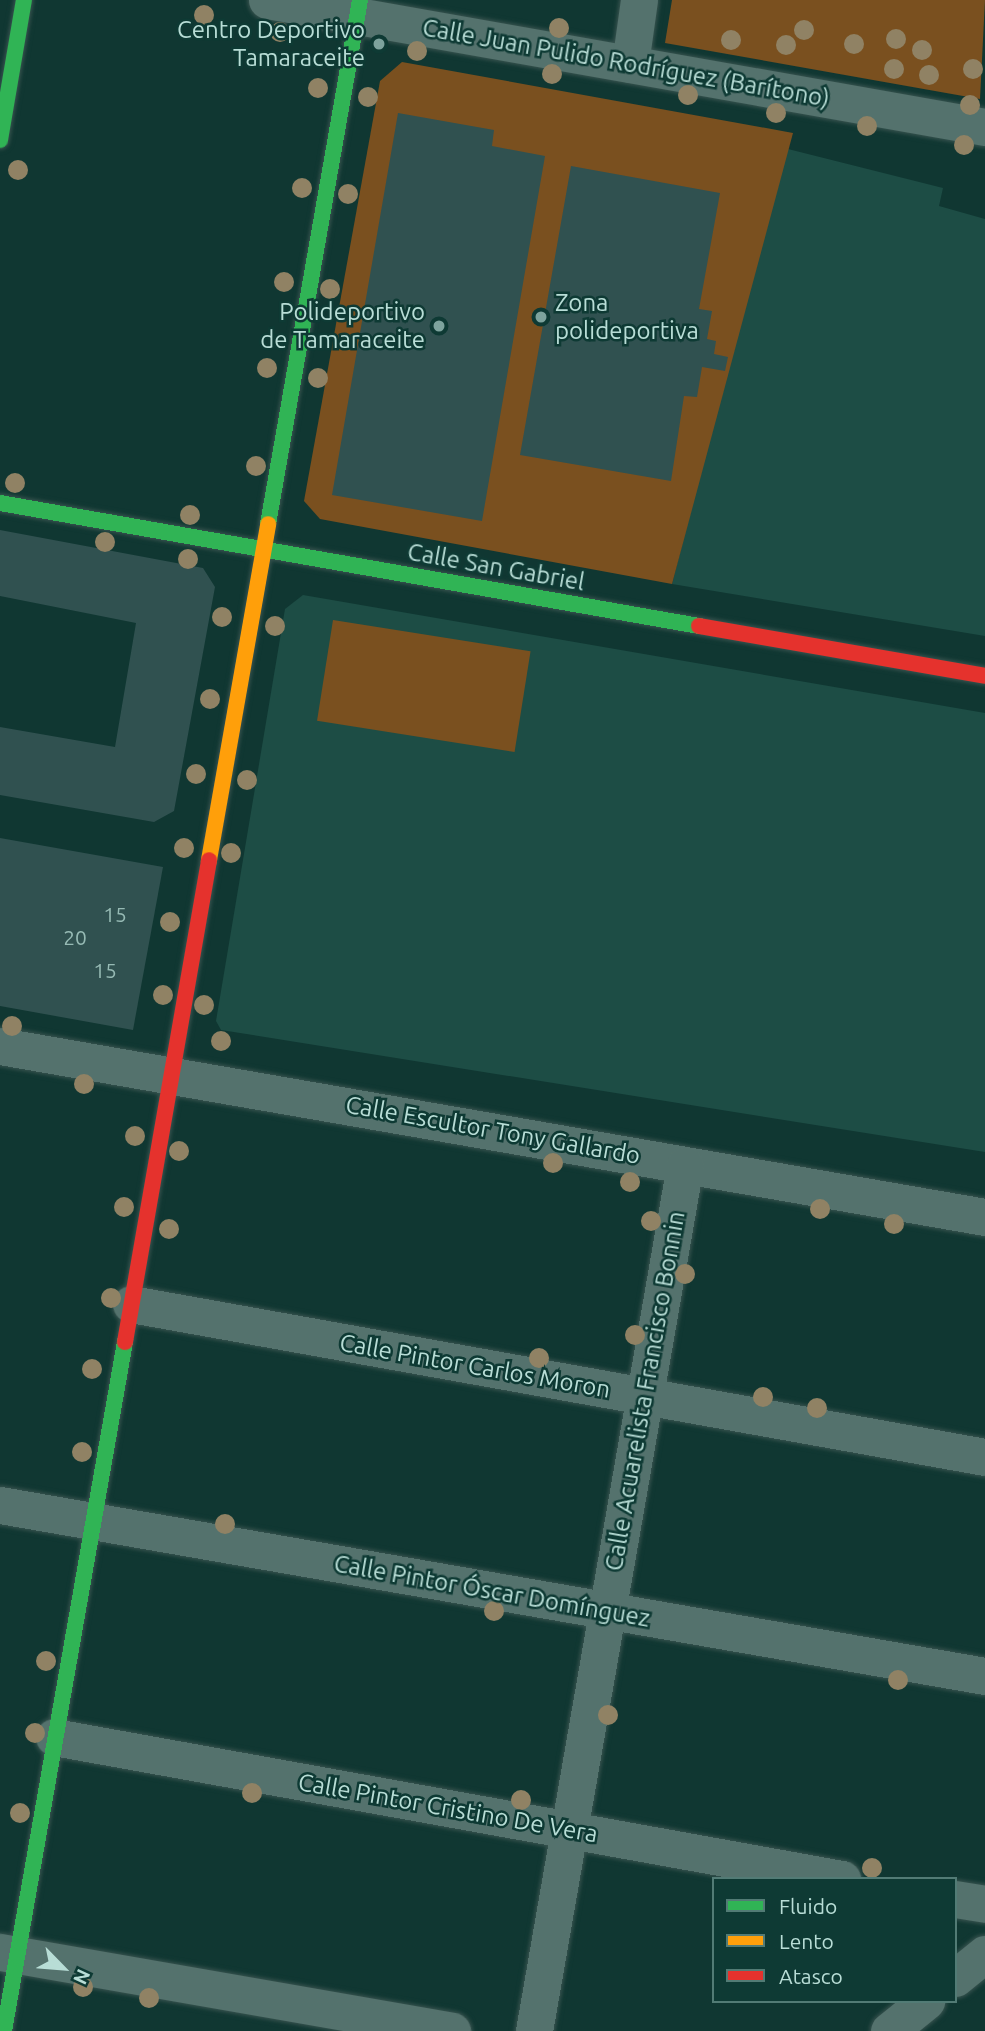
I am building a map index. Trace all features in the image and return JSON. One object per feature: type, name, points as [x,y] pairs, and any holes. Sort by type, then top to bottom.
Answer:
[{"type":"street","points":[[0,140],[24,0]]},
{"type":"street","name":"Calle Juan Pulido Rodríguez (Barítono)","points":[[267,0],[359,8],[630,64],[985,127]]},
{"type":"street","points":[[630,64],[639,0]]},
{"type":"street","points":[[4,2031],[8,1953],[54,1737],[267,550],[359,8]]},
{"type":"street","name":"Calle San Gabriel","points":[[0,502],[985,676]]},
{"type":"street","name":"Calle Escultor Tony Gallardo","points":[[0,1046],[173,1073],[985,1217]]},
{"type":"street","name":"Calle Acuarelista Francisco Bonnin","points":[[534,2031],[685,1165]]},
{"type":"street","name":"Calle Pintor Carlos Moron","points":[[131,1304],[985,1457]]},
{"type":"street","name":"Calle Pintor Óscar Domínguez","points":[[0,1504],[985,1676]]},
{"type":"street","name":"Calle Pintor Cristino De Vera","points":[[54,1737],[831,1877]]},
{"type":"street","points":[[957,1899],[985,1904]]},
{"type":"street","points":[[8,1953],[452,2031]]},
{"type":"street","points":[[957,1976],[985,1954]]},
{"type":"street","points":[[889,2031],[924,2003]]},
{"type":"shaded area","points":[[672,0],[985,0],[980,99],[665,43]]},
{"type":"shaded area","name":"Zona polideportiva","points":[[402,62],[793,133],[672,584],[320,519],[304,501],[380,81]]},
{"type":"shaded area","points":[[784,148],[943,188],[939,206],[985,219],[985,636],[672,584]]},
{"type":"shaded area","points":[[303,595],[985,713],[985,1152],[221,1030],[216,1021],[285,609]]},
{"type":"shaded area","points":[[333,620],[531,651],[515,752],[317,721]]},
{"type":"building","name":"Polideportivo de Tamaraceite","points":[[398,113],[494,130],[492,146],[545,156],[482,521],[332,495]]},
{"type":"building","points":[[571,166],[720,193],[699,309],[712,311],[707,339],[716,341],[714,354],[728,357],[725,371],[702,367],[697,397],[684,396],[671,481],[520,455]]},
{"type":"building","points":[[0,530],[203,568],[215,587],[174,811],[154,822],[0,795],[0,727],[115,747],[136,623],[0,596]]},
{"type":"building","points":[[0,838],[163,867],[133,1030],[0,1006]]},
{"type":"traffic: fast","points":[[0,140],[24,0]]},
{"type":"traffic: fast","points":[[268,524],[360,0]]},
{"type":"traffic: fast","points":[[0,503],[699,626]]},
{"type":"traffic: fast","points":[[4,2031],[125,1342]]},
{"type":"traffic: slow","points":[[209,860],[268,524]]},
{"type":"traffic: jam","points":[[699,626],[985,676]]},
{"type":"traffic: jam","points":[[125,1342],[209,860]]},
{"type":"place","name":"Centro Deportivo Tamaraceite","points":[[379,44]]},
{"type":"place","name":"Zona polideportiva","points":[[541,317]]},
{"type":"place","name":"Polideportivo de Tamaraceite","points":[[439,326]]}]
